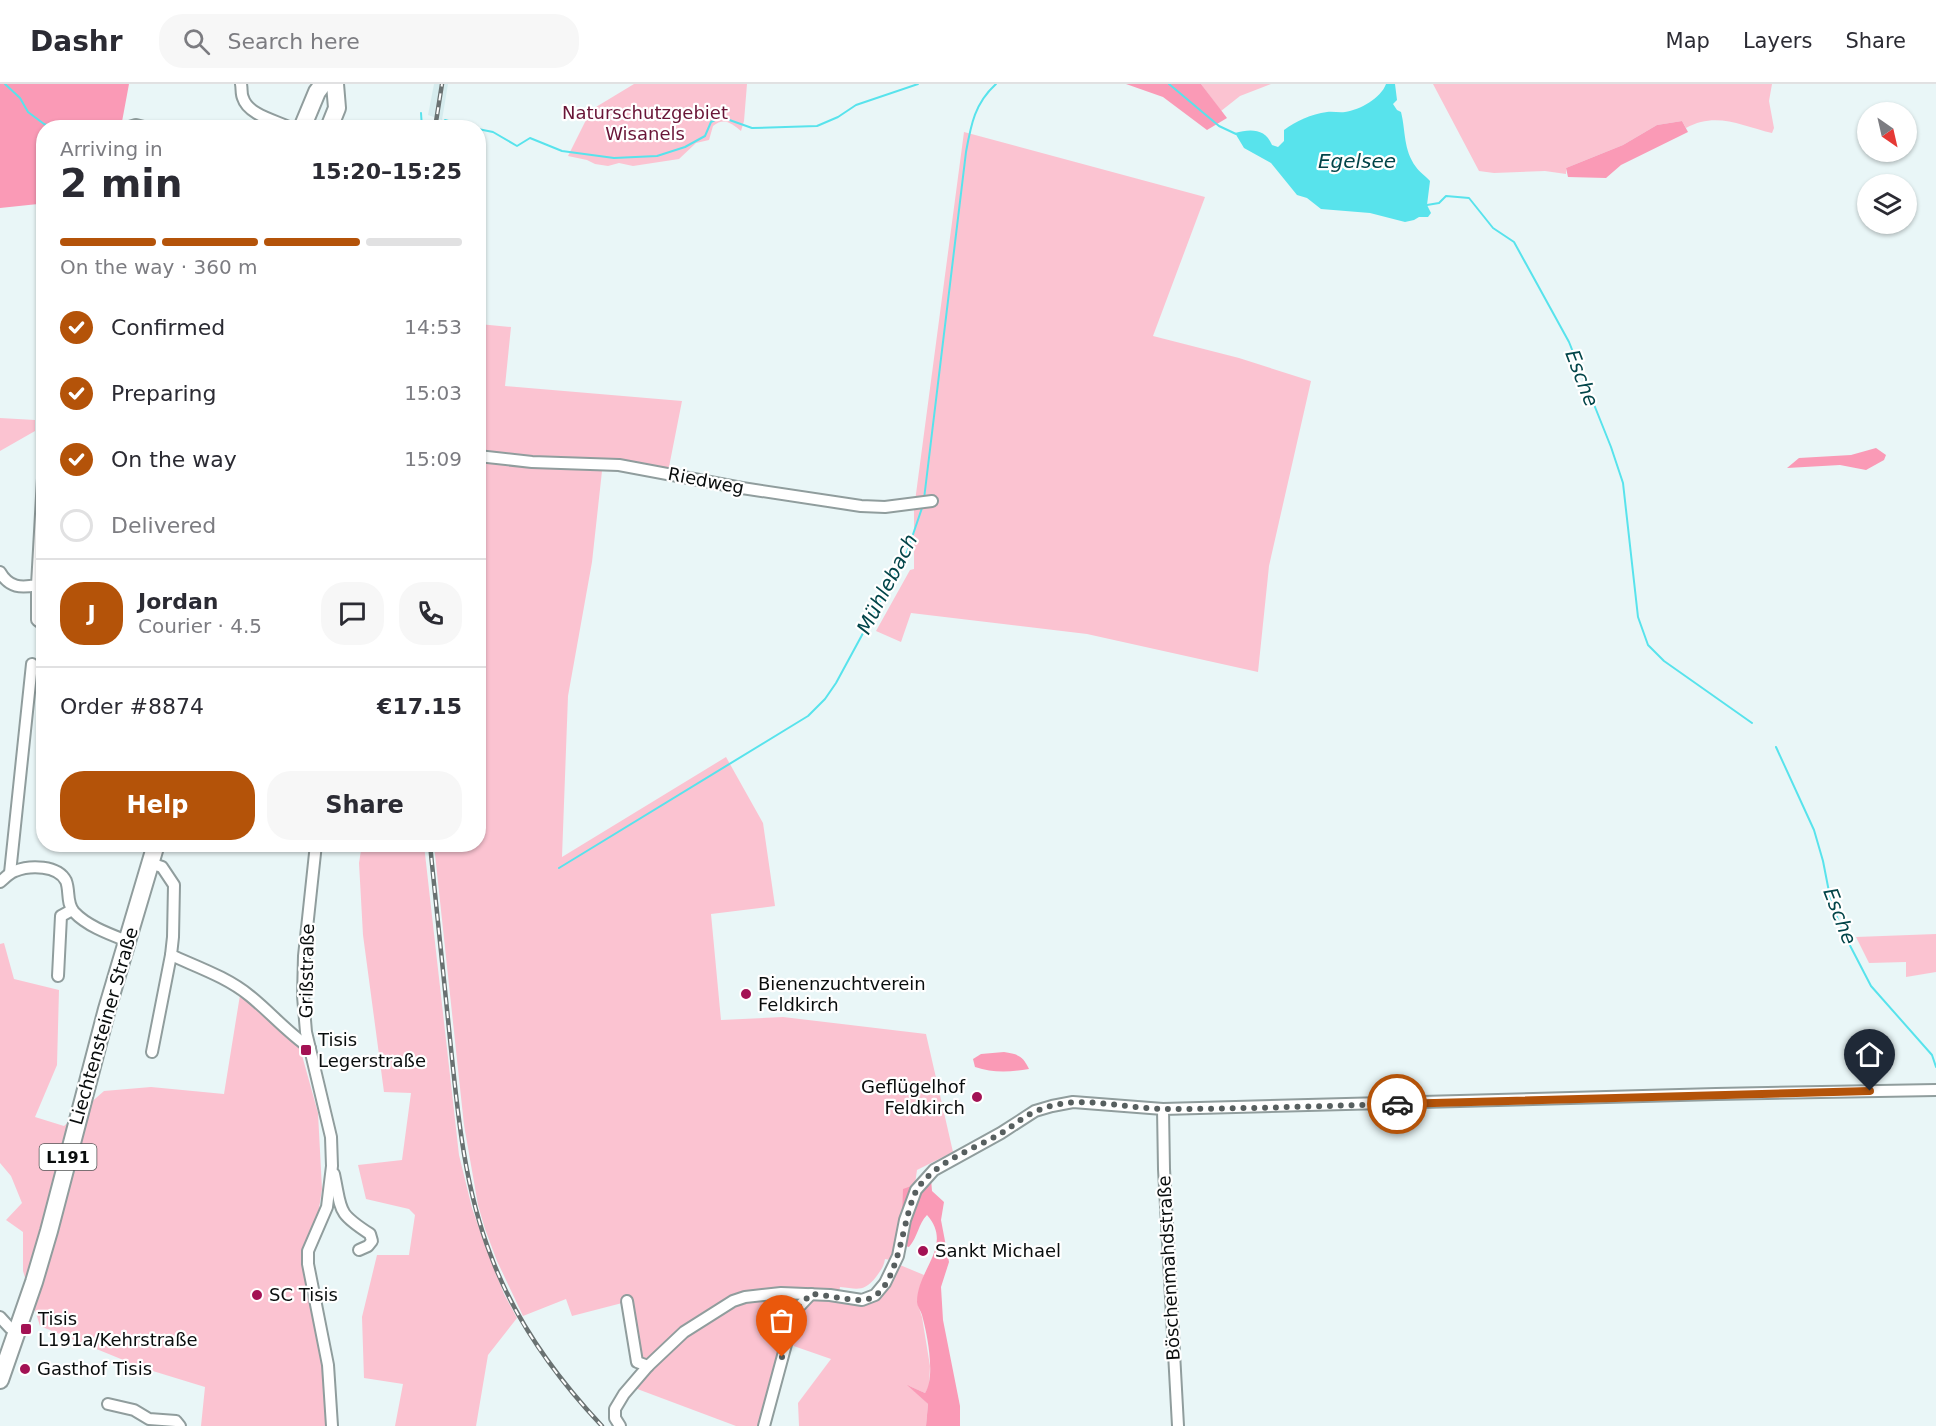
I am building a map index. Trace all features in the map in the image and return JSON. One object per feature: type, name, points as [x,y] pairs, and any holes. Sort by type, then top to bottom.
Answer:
[{"type":"main road","points":[[306,120],[323,84]]},
{"type":"main road","points":[[332,120],[337,108],[335,84]]},
{"type":"main road","name":"Liechtensteiner Straße","points":[[0,1380],[49,1231],[91,1069],[153,852]]},
{"type":"street","points":[[241,84],[242,97],[246,105],[274,120]]},
{"type":"street","name":"Riedweg","points":[[486,457],[532,462],[619,465],[752,490],[861,506],[885,507],[926,502]]},
{"type":"street","points":[[0,573],[3,579],[11,585],[20,587],[36,585]]},
{"type":"street","points":[[10,873],[32,664]]},
{"type":"street","name":"Grißstraße","points":[[314,852],[305,947],[303,996],[306,1032],[329,1127],[332,1166],[340,1210],[350,1221],[370,1234],[372,1241],[368,1246],[358,1250]]},
{"type":"street","points":[[150,862],[162,867],[174,885],[171,955],[152,1052]]},
{"type":"street","points":[[0,882],[10,873],[23,869],[39,868],[61,874],[66,883],[72,910],[100,930],[127,941]]},
{"type":"street","points":[[58,976],[61,916],[72,910]]},
{"type":"street","points":[[171,955],[233,984],[310,1048]]},
{"type":"street","points":[[620,1426],[615,1418],[615,1409],[624,1394],[648,1366],[684,1332],[733,1301],[753,1296],[790,1293],[862,1300],[875,1295],[885,1283],[898,1256],[905,1220],[916,1190],[925,1179],[934,1170],[1001,1133],[1035,1111],[1052,1106],[1073,1102],[1163,1109],[1936,1090]]},
{"type":"street","name":"Böschenmahdstraße","points":[[1163,1109],[1164,1169],[1178,1426]]},
{"type":"street","name":"Grißstraße","points":[[332,1166],[327,1207],[308,1251],[308,1264],[328,1365],[332,1426]]},
{"type":"street","points":[[790,1293],[799,1305]]},
{"type":"street","points":[[764,1426],[795,1311],[811,1294]]},
{"type":"street","points":[[627,1301],[636,1362],[648,1366]]},
{"type":"street","points":[[0,1317],[10,1328],[17,1331]]},
{"type":"street","points":[[108,1404],[134,1410],[149,1419],[176,1421],[180,1426]]},
{"type":"shaded area","points":[[0,84],[129,84],[122,120],[36,120],[36,204],[0,208]]},
{"type":"shaded area","points":[[434,84],[448,84],[442,120],[428,115]]},
{"type":"shaded area","points":[[1126,84],[1201,84],[1227,118],[1207,130],[1163,97]]},
{"type":"shaded area","points":[[1682,121],[1688,132],[1621,165],[1606,178],[1568,177],[1566,168],[1623,145],[1657,125]]},
{"type":"shaded area","points":[[1876,448],[1886,455],[1884,460],[1866,470],[1840,465],[1787,468],[1799,458],[1851,455]]},
{"type":"shaded area","points":[[1004,1052],[1020,1056],[1029,1069],[1002,1071],[975,1067],[973,1059],[981,1054]]},
{"type":"shaded area","points":[[931,1179],[932,1191],[944,1202],[941,1220],[949,1262],[941,1287],[943,1320],[960,1406],[960,1426],[926,1426],[928,1404],[907,1385],[925,1393],[930,1377],[928,1343],[917,1302],[922,1279],[936,1247],[937,1237],[934,1226],[927,1215],[909,1247],[901,1245],[903,1189]]},
{"type":"green space","name":"Naturschutzgebiet Wisanels","points":[[634,84],[747,84],[741,131],[731,124],[717,123],[713,126],[709,140],[696,143],[679,159],[633,166],[619,163],[608,166],[595,164],[568,156],[591,110]]},
{"type":"green space","points":[[1201,84],[1271,84],[1240,96],[1221,111]]},
{"type":"green space","points":[[1433,84],[1772,84],[1769,101],[1774,128],[1772,133],[1718,120],[1697,123],[1686,128],[1682,121],[1657,125],[1623,145],[1566,168],[1566,174],[1545,171],[1494,173],[1479,171]]},
{"type":"green space","points":[[964,132],[1205,197],[1153,336],[1239,358],[1311,381],[1269,566],[1258,672],[1087,634],[911,613],[901,642],[876,631],[910,570],[914,569],[914,509]]},
{"type":"green space","points":[[486,325],[511,327],[505,386],[682,401],[668,472],[602,471],[592,562],[568,696],[562,857],[726,757],[763,823],[775,906],[711,914],[721,1020],[783,1017],[926,1034],[953,1152],[917,1170],[915,1184],[891,1260],[885,1259],[880,1271],[868,1285],[856,1289],[840,1287],[839,1293],[862,1301],[886,1284],[900,1265],[924,1275],[917,1302],[922,1317],[930,1366],[929,1387],[925,1393],[909,1386],[928,1404],[926,1426],[799,1426],[798,1403],[831,1359],[785,1343],[762,1426],[736,1426],[632,1387],[647,1367],[637,1361],[626,1302],[572,1316],[566,1299],[523,1316],[497,1261],[485,1229],[478,1205],[464,1125],[435,852],[486,852]]},
{"type":"green space","points":[[0,418],[35,420],[35,431],[0,451]]},
{"type":"green space","points":[[361,852],[425,852],[459,1155],[472,1208],[486,1248],[504,1294],[517,1318],[488,1355],[476,1426],[395,1426],[403,1384],[364,1378],[362,1317],[377,1255],[409,1255],[415,1215],[409,1209],[366,1199],[358,1165],[402,1160],[411,1093],[384,1092],[363,935],[359,863]]},
{"type":"green space","points":[[1936,934],[1936,972],[1906,977],[1906,962],[1869,963],[1856,937]]},
{"type":"green space","points":[[4,943],[14,979],[59,990],[57,1065],[35,1117],[64,1126],[104,1091],[151,1087],[224,1094],[240,995],[266,1015],[300,1048],[318,1113],[322,1189],[316,1228],[308,1251],[320,1325],[331,1426],[201,1426],[205,1387],[143,1368],[40,1326],[23,1271],[23,1232],[6,1220],[22,1203],[11,1176],[0,1163],[0,944]]},
{"type":"water","name":"Egelsee","points":[[1386,84],[1395,84],[1397,100],[1393,104],[1401,112],[1409,154],[1417,169],[1430,181],[1427,205],[1431,213],[1428,217],[1419,217],[1405,222],[1370,213],[1321,209],[1307,198],[1297,195],[1271,163],[1244,148],[1235,133],[1256,131],[1265,135],[1272,145],[1278,147],[1284,141],[1284,130],[1294,124],[1321,113],[1357,109],[1380,94]]},
{"type":"waterway","points":[[5,84],[20,98],[28,112],[39,120]]},
{"type":"waterway","points":[[486,131],[493,132],[517,146],[530,138],[562,151],[614,158],[657,156],[685,147],[705,136],[711,122],[721,117],[752,128],[817,126],[838,117],[856,105],[918,84]]},
{"type":"waterway","name":"Mühlebach","points":[[924,499],[966,152],[975,115],[983,99],[996,84]]},
{"type":"waterway","name":"Mühlebach","points":[[1169,84],[1219,126],[1236,134]]},
{"type":"waterway","points":[[421,113],[421,120]]},
{"type":"waterway","name":"Esche","points":[[1427,205],[1439,203],[1446,196],[1469,198],[1493,228],[1514,242],[1569,342],[1623,483],[1638,617],[1648,645],[1664,661],[1752,723]]},
{"type":"waterway","name":"Mühlebach","points":[[559,868],[808,716],[825,699],[836,683],[907,552],[923,505]]},
{"type":"waterway","name":"Esche","points":[[1776,747],[1814,830],[1831,902],[1843,932],[1871,986],[1932,1055],[1936,1067]]},
{"type":"railway","points":[[436,120],[442,84]]},
{"type":"railway","points":[[431,852],[458,1116],[481,1229],[501,1280],[524,1325],[568,1387],[602,1426]]},
{"type":"way so far","points":[[782,1357],[795,1311],[811,1294],[862,1300],[875,1295],[885,1283],[898,1256],[905,1220],[916,1190],[934,1170],[1001,1133],[1035,1111],[1073,1102],[1163,1109],[1397,1104]]},
{"type":"place","name":"Bienenzuchtverein Feldkirch","points":[[746,994]]},
{"type":"place","name":"Tisis Legerstraße","points":[[306,1050]]},
{"type":"place","name":"Geflügelhof Feldkirch","points":[[977,1097]]},
{"type":"place","name":"Sankt Michael","points":[[923,1251]]},
{"type":"place","name":"SC Tisis","points":[[257,1295]]},
{"type":"place","name":"Tisis L191a/Kehrstraße","points":[[26,1329]]},
{"type":"place","name":"Gasthof Tisis","points":[[25,1369]]},
{"type":"route","points":[[1397,1104],[1870,1091]]}]
